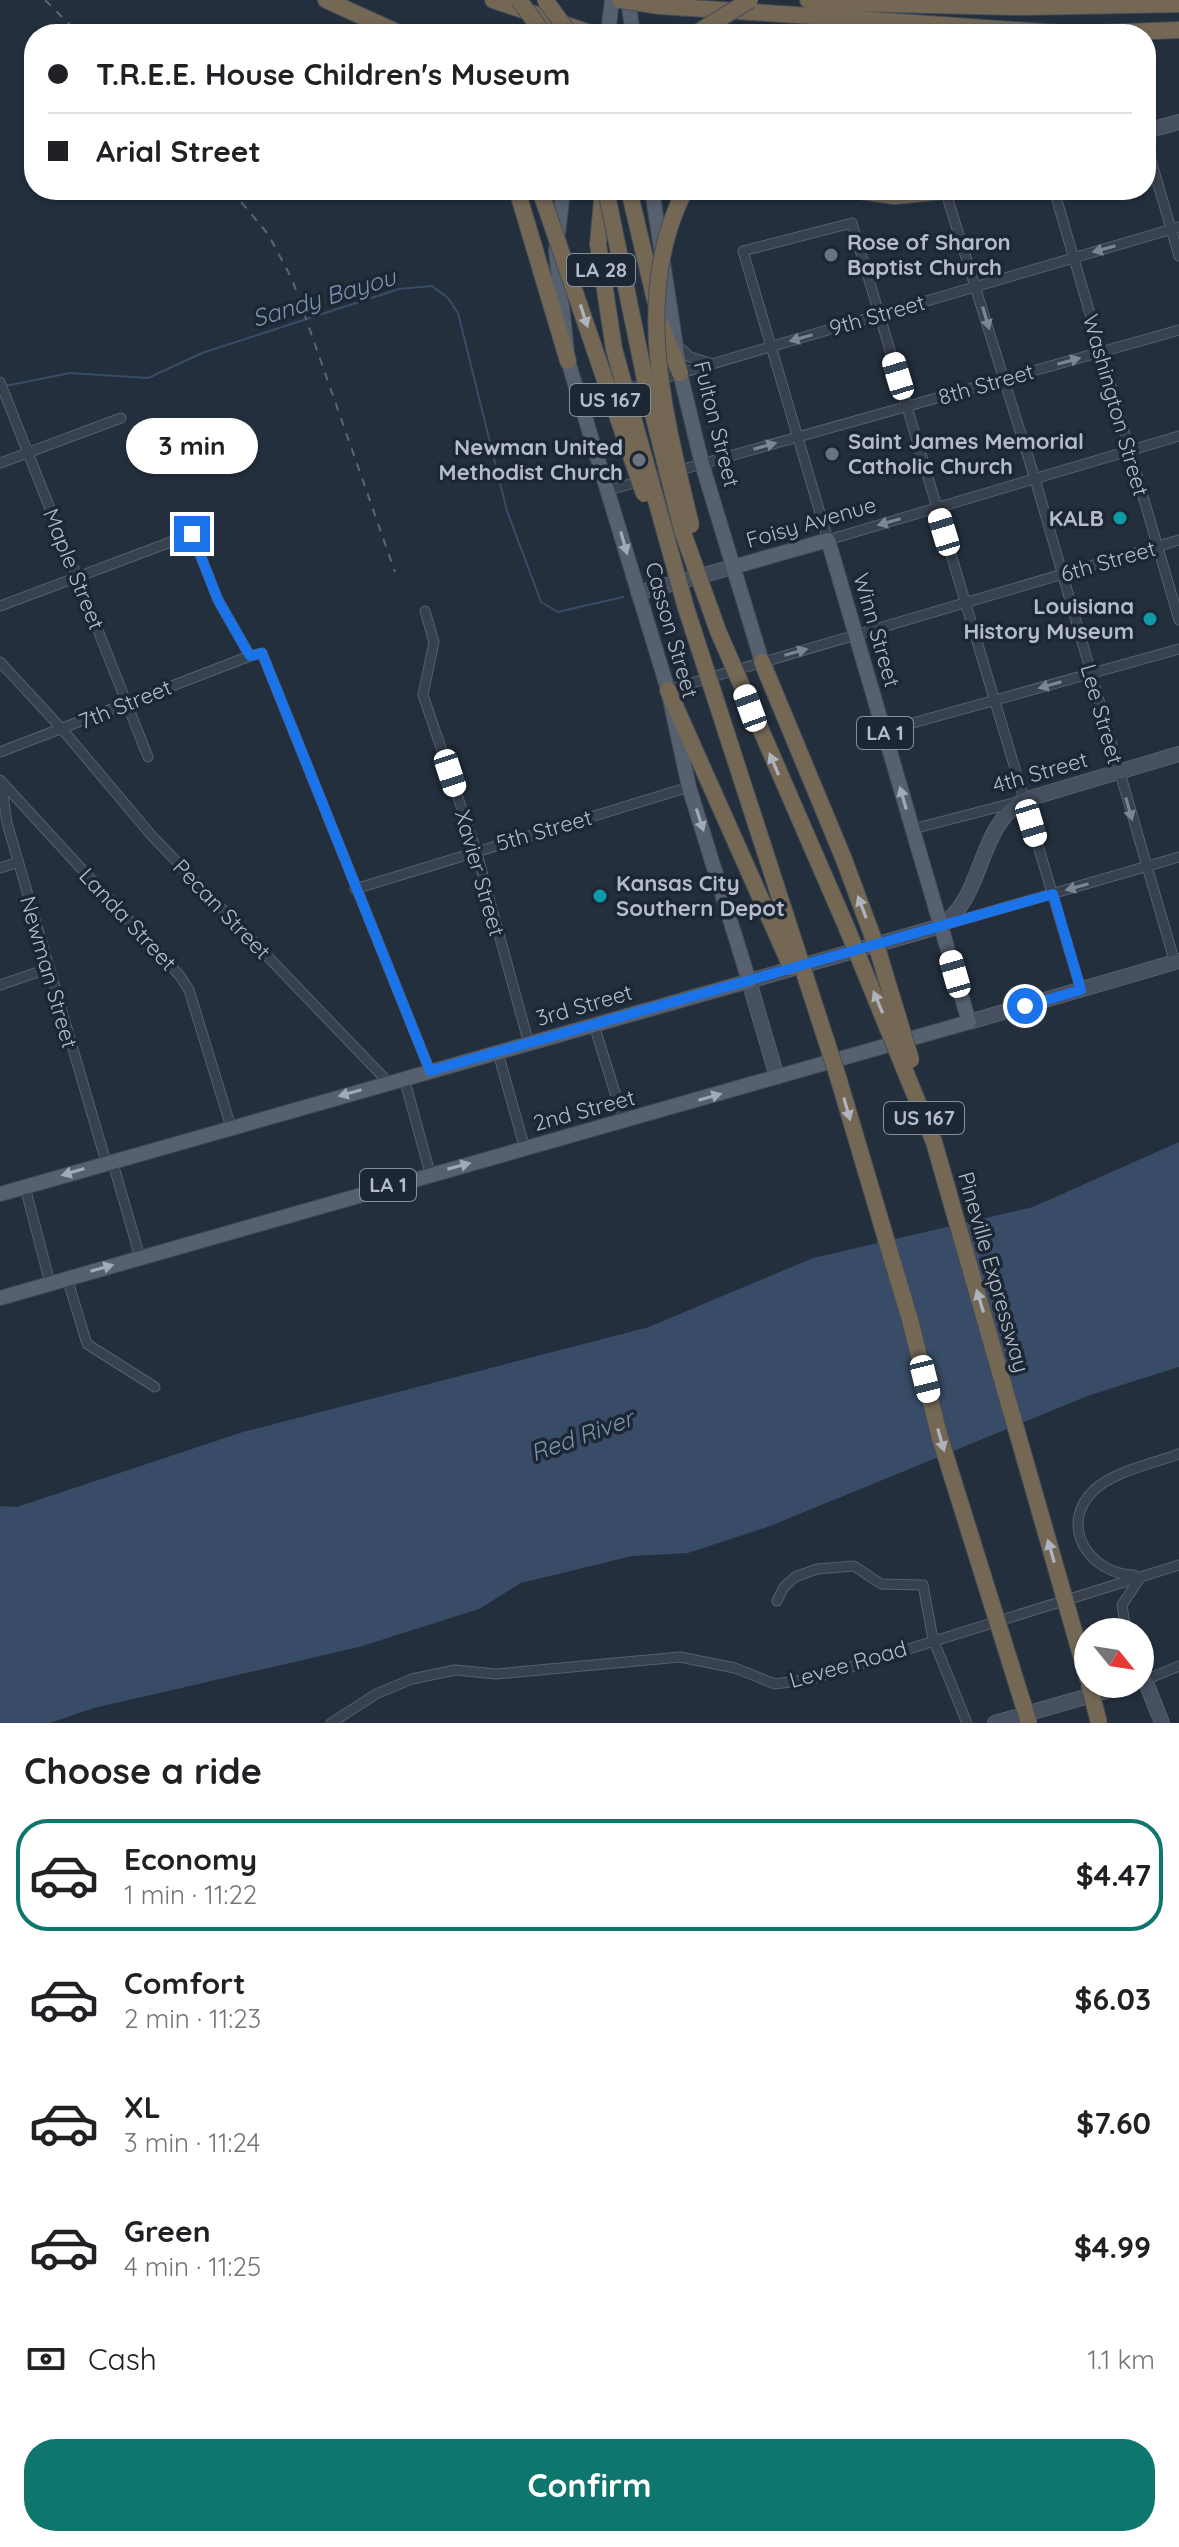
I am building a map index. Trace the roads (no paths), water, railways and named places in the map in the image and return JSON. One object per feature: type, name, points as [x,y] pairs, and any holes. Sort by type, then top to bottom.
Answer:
[{"type":"highway","points":[[493,0],[557,24]]},
{"type":"highway","points":[[519,0],[537,24]]},
{"type":"highway","points":[[545,0],[567,24]]},
{"type":"highway","points":[[620,0],[660,6],[843,10],[1179,4]]},
{"type":"highway","points":[[711,24],[750,0]]},
{"type":"highway","points":[[808,0],[843,10],[977,24]]},
{"type":"highway","points":[[328,1],[364,24]]},
{"type":"highway","points":[[328,1],[379,24]]},
{"type":"highway","points":[[1156,31],[1179,30]]},
{"type":"highway","points":[[520,200],[568,361]]},
{"type":"highway","name":"US 167","points":[[543,200],[620,431],[686,608],[838,1077],[910,1320],[940,1438],[1029,1723]]},
{"type":"highway","name":"LA 28","points":[[603,200],[598,244],[614,349],[686,608]]},
{"type":"highway","name":"US 167","points":[[606,200],[669,486],[701,578]]},
{"type":"highway","points":[[632,200],[662,335],[680,373]]},
{"type":"highway","name":"LA 28","points":[[681,200],[665,243],[658,293],[658,371],[701,578]]},
{"type":"highway","name":"Pineville Expressway","points":[[701,578],[750,708],[852,940],[934,1142],[1074,1630]]},
{"type":"highway","points":[[762,662],[843,857],[878,951],[934,1142]]},
{"type":"highway","points":[[668,690],[838,1077]]},
{"type":"highway","name":"Pineville Expressway","points":[[1093,1698],[1099,1723]]},
{"type":"main road","points":[[609,24],[612,0]]},
{"type":"main road","points":[[628,0],[632,24]]},
{"type":"main road","points":[[1156,128],[1179,122]]},
{"type":"main road","name":"Casson Street","points":[[562,200],[556,251],[568,361],[668,690],[689,787],[777,1077]]},
{"type":"main road","name":"Fulton Street","points":[[654,200],[680,373],[702,464],[762,662]]},
{"type":"main road","name":"Foisy Avenue","points":[[638,593],[828,540]]},
{"type":"main road","name":"Winn Street","points":[[828,540],[969,1022]]},
{"type":"main road","name":"4th Street","points":[[1024,800],[1179,754]]},
{"type":"main road","points":[[941,926],[964,905],[1001,817],[1024,800]]},
{"type":"main road","name":"3rd Street","points":[[0,1194],[941,926]]},
{"type":"main road","name":"2nd Street","points":[[0,1298],[1177,962]]},
{"type":"main road","points":[[995,1723],[1075,1698]]},
{"type":"main road","points":[[1149,1698],[1162,1723]]},
{"type":"street","points":[[888,0],[896,24]]},
{"type":"street","points":[[998,0],[1005,24]]},
{"type":"street","points":[[1156,172],[1175,228],[1179,256]]},
{"type":"street","name":"Lee Street","points":[[949,200],[1035,479],[1146,867],[1177,962]]},
{"type":"street","name":"Washington Street","points":[[1057,200],[1179,620]]},
{"type":"street","name":"Winn Street","points":[[828,540],[743,251],[852,223],[880,314]]},
{"type":"street","name":"9th Street","points":[[582,402],[1175,228]]},
{"type":"street","points":[[880,314],[1081,990]]},
{"type":"street","name":"8th Street","points":[[609,490],[1179,330]]},
{"type":"street","points":[[676,344],[690,357],[713,363]]},
{"type":"street","name":"Maple Street","points":[[0,382],[148,757]]},
{"type":"street","points":[[0,463],[121,418]]},
{"type":"street","name":"Foisy Avenue","points":[[828,540],[1179,436]]},
{"type":"street","points":[[0,606],[192,534],[218,600],[250,656],[262,653],[430,1071]]},
{"type":"street","name":"6th Street","points":[[668,690],[1179,540]]},
{"type":"street","name":"Xavier Street","points":[[425,611],[434,642],[423,695],[476,850],[529,1044]]},
{"type":"street","points":[[884,731],[1179,649]]},
{"type":"street","name":"7th Street","points":[[0,752],[250,656]]},
{"type":"street","name":"Pecan Street","points":[[0,662],[62,729],[152,836],[397,1080]]},
{"type":"street","name":"Newman Street","points":[[0,780],[7,823],[47,969],[140,1257]]},
{"type":"street","name":"Landa Street","points":[[0,780],[180,976],[189,990],[231,1127]]},
{"type":"street","name":"5th Street","points":[[355,889],[689,787]]},
{"type":"street","name":"4th Street","points":[[913,829],[1024,800]]},
{"type":"street","name":"3rd Street","points":[[941,926],[1179,857]]},
{"type":"street","points":[[0,868],[18,862]]},
{"type":"street","points":[[0,985],[47,969]]},
{"type":"street","points":[[594,1025],[624,1122]]},
{"type":"street","points":[[498,1053],[525,1149]]},
{"type":"street","points":[[397,1080],[430,1173]]},
{"type":"street","points":[[25,1187],[50,1283]]},
{"type":"street","points":[[67,1278],[87,1344],[155,1387]]},
{"type":"street","points":[[1142,1575],[1114,1575],[1090,1558],[1078,1525],[1082,1509],[1086,1500],[1106,1481],[1179,1454]]},
{"type":"street","name":"Levee Road","points":[[331,1723],[376,1694],[412,1679],[455,1670],[496,1674],[680,1657],[735,1668],[775,1684],[812,1679],[1179,1565]]},
{"type":"street","points":[[777,1601],[784,1587],[795,1577],[817,1569],[854,1566],[881,1584],[923,1585],[933,1639],[967,1723]]},
{"type":"street","points":[[1124,1618],[1122,1605],[1142,1575]]},
{"type":"street","points":[[1154,1674],[1179,1666]]},
{"type":"water","name":"Red River","points":[[1179,1142],[1179,1367],[1090,1395],[770,1526],[688,1553],[632,1556],[521,1583],[479,1609],[359,1647],[94,1708],[50,1723],[0,1723],[0,1506],[17,1507],[243,1432],[649,1327],[813,1258],[1033,1207]]},
{"type":"waterway","name":"Sandy Bayou","points":[[5,386],[70,373],[148,378],[202,353],[399,289],[432,286],[448,298],[458,313],[507,511],[541,602],[558,612],[623,597]]},
{"type":"railway","points":[[45,0],[69,24]]},
{"type":"railway","points":[[239,200],[268,234],[292,279],[395,572]]},
{"type":"place","name":"Rose of Sharon Baptist Church","points":[[831,255]]},
{"type":"place","name":"Saint James Memorial Catholic Church","points":[[832,454]]},
{"type":"place","name":"Newman United Methodist Church","points":[[639,460]]},
{"type":"place","name":"KALB","points":[[1120,518]]},
{"type":"place","name":"Louisiana History Museum","points":[[1150,619]]},
{"type":"place","name":"Kansas City Southern Depot","points":[[600,896]]}]
